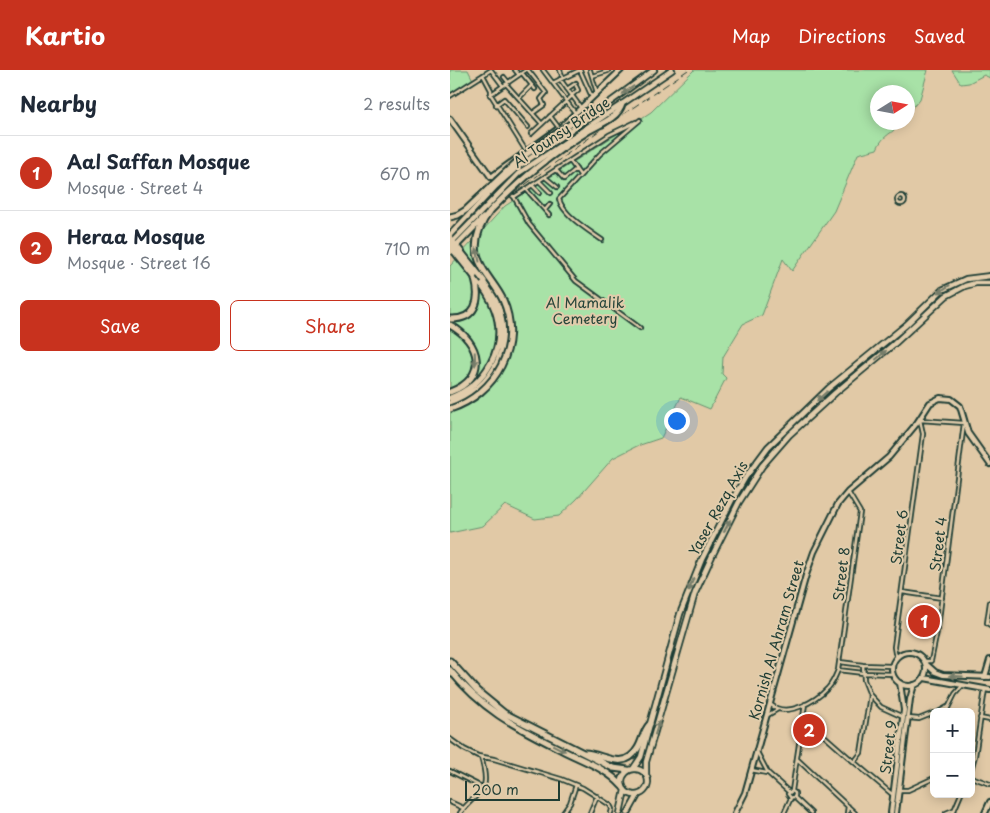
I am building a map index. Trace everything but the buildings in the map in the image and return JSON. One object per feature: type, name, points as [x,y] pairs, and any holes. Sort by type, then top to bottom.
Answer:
[{"type":"highway","points":[[450,252],[532,170],[616,114],[620,111],[622,104]]},
{"type":"highway","points":[[450,216],[458,215],[466,210],[521,158],[582,116],[602,108]]},
{"type":"highway","points":[[450,409],[467,401],[487,386],[501,368],[508,347],[509,324],[505,306],[498,290],[481,266],[476,248],[480,227],[490,211]]},
{"type":"highway","points":[[450,237],[493,293],[502,314],[504,327],[502,348],[495,367],[483,383],[469,395],[450,403]]},
{"type":"highway","points":[[450,245],[489,296],[496,312],[499,330],[498,346],[492,361],[481,378],[468,389],[450,398]]},
{"type":"highway","points":[[450,319],[466,315],[475,307],[478,294],[474,276]]},
{"type":"highway","points":[[450,325],[466,335],[475,352],[476,360],[474,372],[468,381],[463,386],[450,392]]},
{"type":"highway","points":[[450,660],[473,688],[499,710],[613,768],[630,769]]},
{"type":"highway","points":[[450,670],[473,695],[500,717],[606,772],[624,788]]},
{"type":"highway","points":[[581,753],[595,754],[612,761],[628,758],[639,747],[645,730],[650,724]]},
{"type":"main road","name":"Al Tounsy Bridge","points":[[450,237],[496,186],[515,169],[654,70]]},
{"type":"main road","name":"Al Tounsy Bridge","points":[[450,245],[519,173],[672,70]]},
{"type":"main road","name":"Yaser Rezq Axis","points":[[630,769],[639,761],[680,614],[706,548],[732,500],[760,457],[829,388],[906,325],[942,290],[966,279],[990,276]]},
{"type":"main road","name":"Yaser Rezq Axis","points":[[646,775],[646,762],[693,599],[739,502],[762,466],[790,435],[835,393],[884,353],[946,296],[976,283],[990,284]]},
{"type":"main road","points":[[620,813],[624,788],[622,778],[630,769],[640,770],[646,775],[648,782],[633,802],[628,813]]},
{"type":"main road","points":[[624,788],[631,794],[639,794]]},
{"type":"street","points":[[450,96],[490,70],[506,84],[542,124]]},
{"type":"street","points":[[515,70],[536,89]]},
{"type":"street","points":[[490,95],[527,70],[546,93],[541,99],[544,105],[533,113]]},
{"type":"street","points":[[544,70],[576,114]]},
{"type":"street","points":[[560,70],[567,89],[582,108]]},
{"type":"street","points":[[553,83],[580,70],[592,98]]},
{"type":"street","points":[[590,70],[597,94]]},
{"type":"street","points":[[592,76],[608,70],[609,82]]},
{"type":"street","points":[[491,178],[576,114],[621,70]]},
{"type":"street","points":[[484,75],[491,90],[490,95],[526,151]]},
{"type":"street","points":[[504,77],[506,84]]},
{"type":"street","points":[[531,134],[578,90],[576,84],[567,89]]},
{"type":"street","points":[[519,98],[532,85]]},
{"type":"street","points":[[496,105],[504,99],[528,127]]},
{"type":"street","points":[[550,116],[559,128]]},
{"type":"street","points":[[450,119],[491,178],[514,197],[527,219],[576,281],[640,328]]},
{"type":"street","points":[[514,197],[609,135],[640,120],[600,154],[559,200],[561,207],[602,240]]},
{"type":"street","points":[[570,160],[580,175]]},
{"type":"street","points":[[556,170],[565,179],[576,169]]},
{"type":"street","points":[[545,177],[557,187]]},
{"type":"street","points":[[539,181],[551,193]]},
{"type":"street","points":[[532,185],[540,193]]},
{"type":"street","points":[[526,189],[549,215]]},
{"type":"street","points":[[540,212],[550,204]]},
{"type":"street","points":[[527,219],[532,215]]},
{"type":"street","name":"Kornish Al Ahram Street","points":[[735,813],[743,797],[757,750],[808,567],[836,508],[848,492],[885,460],[920,420],[930,403],[936,399],[944,397],[955,400],[960,406],[968,433],[990,464]]},
{"type":"street","points":[[920,420],[964,423]]},
{"type":"street","name":"Street 6","points":[[897,657],[894,650],[923,434],[920,420]]},
{"type":"street","name":"Street 4","points":[[925,663],[931,661],[938,627],[964,423]]},
{"type":"street","name":"Street 8","points":[[794,709],[819,696],[829,687],[840,662],[860,512],[848,492]]},
{"type":"street","points":[[902,592],[942,598]]},
{"type":"street","points":[[990,602],[988,624],[990,625]]},
{"type":"street","points":[[912,652],[921,656],[925,663],[927,669],[924,678],[914,685],[906,686],[900,684],[893,674],[892,666],[897,657],[902,653],[912,652]]},
{"type":"street","points":[[925,663],[935,672],[943,675],[988,677],[990,660]]},
{"type":"street","points":[[840,662],[892,666]]},
{"type":"street","points":[[863,665],[863,673],[870,695],[881,707],[905,718],[919,719],[930,715]]},
{"type":"street","points":[[838,670],[893,674]]},
{"type":"street","points":[[980,677],[978,684],[987,689]]},
{"type":"street","points":[[924,678],[987,689]]},
{"type":"street","name":"Street 9","points":[[896,813],[905,718],[900,684]]},
{"type":"street","name":"Street 9","points":[[891,813],[905,718],[914,685]]},
{"type":"street","points":[[945,708],[949,706],[962,686]]},
{"type":"street","points":[[975,756],[980,718],[987,689]]},
{"type":"street","points":[[854,762],[861,753],[870,695]]},
{"type":"street","points":[[770,703],[775,708],[794,709],[800,712],[854,762],[894,795]]},
{"type":"street","points":[[805,704],[788,795],[811,813]]},
{"type":"street","points":[[766,716],[780,709]]},
{"type":"street","points":[[980,718],[990,720]]},
{"type":"street","points":[[802,727],[811,724]]},
{"type":"street","points":[[450,740],[481,757],[546,774],[576,785],[611,806],[611,813]]},
{"type":"street","points":[[757,750],[768,773],[790,792],[795,793],[784,813]]},
{"type":"street","points":[[460,813],[484,788],[486,778],[481,757]]},
{"type":"street","points":[[796,759],[855,813]]},
{"type":"street","points":[[751,770],[768,773]]},
{"type":"street","points":[[450,772],[484,788]]},
{"type":"street","points":[[975,778],[990,784]]},
{"type":"street","points":[[899,790],[908,790],[930,780]]},
{"type":"street","points":[[563,813],[570,803],[576,785]]},
{"type":"street","points":[[590,813],[597,796]]},
{"type":"street","points":[[946,813],[953,811],[959,798]]},
{"type":"street","points":[[450,802],[463,808]]},
{"type":"street","points":[[985,813],[990,802]]},
{"type":"street","points":[[847,813],[848,806]]},
{"type":"green space","points":[[450,70],[468,70],[473,80],[450,96]]},
{"type":"green space","name":"Al Mamalik Cemetery","points":[[694,70],[928,70],[920,99],[915,105],[915,85],[870,85],[870,130],[895,130],[882,140],[877,149],[858,154],[834,211],[792,271],[783,259],[762,315],[743,324],[723,357],[722,374],[726,378],[710,409],[681,397],[661,438],[637,446],[613,458],[577,499],[559,516],[535,519],[505,505],[483,526],[450,533],[450,266],[505,206],[651,112]]},
{"type":"green space","points":[[952,70],[990,70],[990,78],[984,75],[969,83],[961,84]]},
{"type":"railway","points":[[450,243],[466,237],[511,195],[596,133],[688,70]]},
{"type":"place","name":"Aal Saffan Mosque","points":[[924,621]]},
{"type":"place","name":"Heraa Mosque","points":[[809,730]]}]
